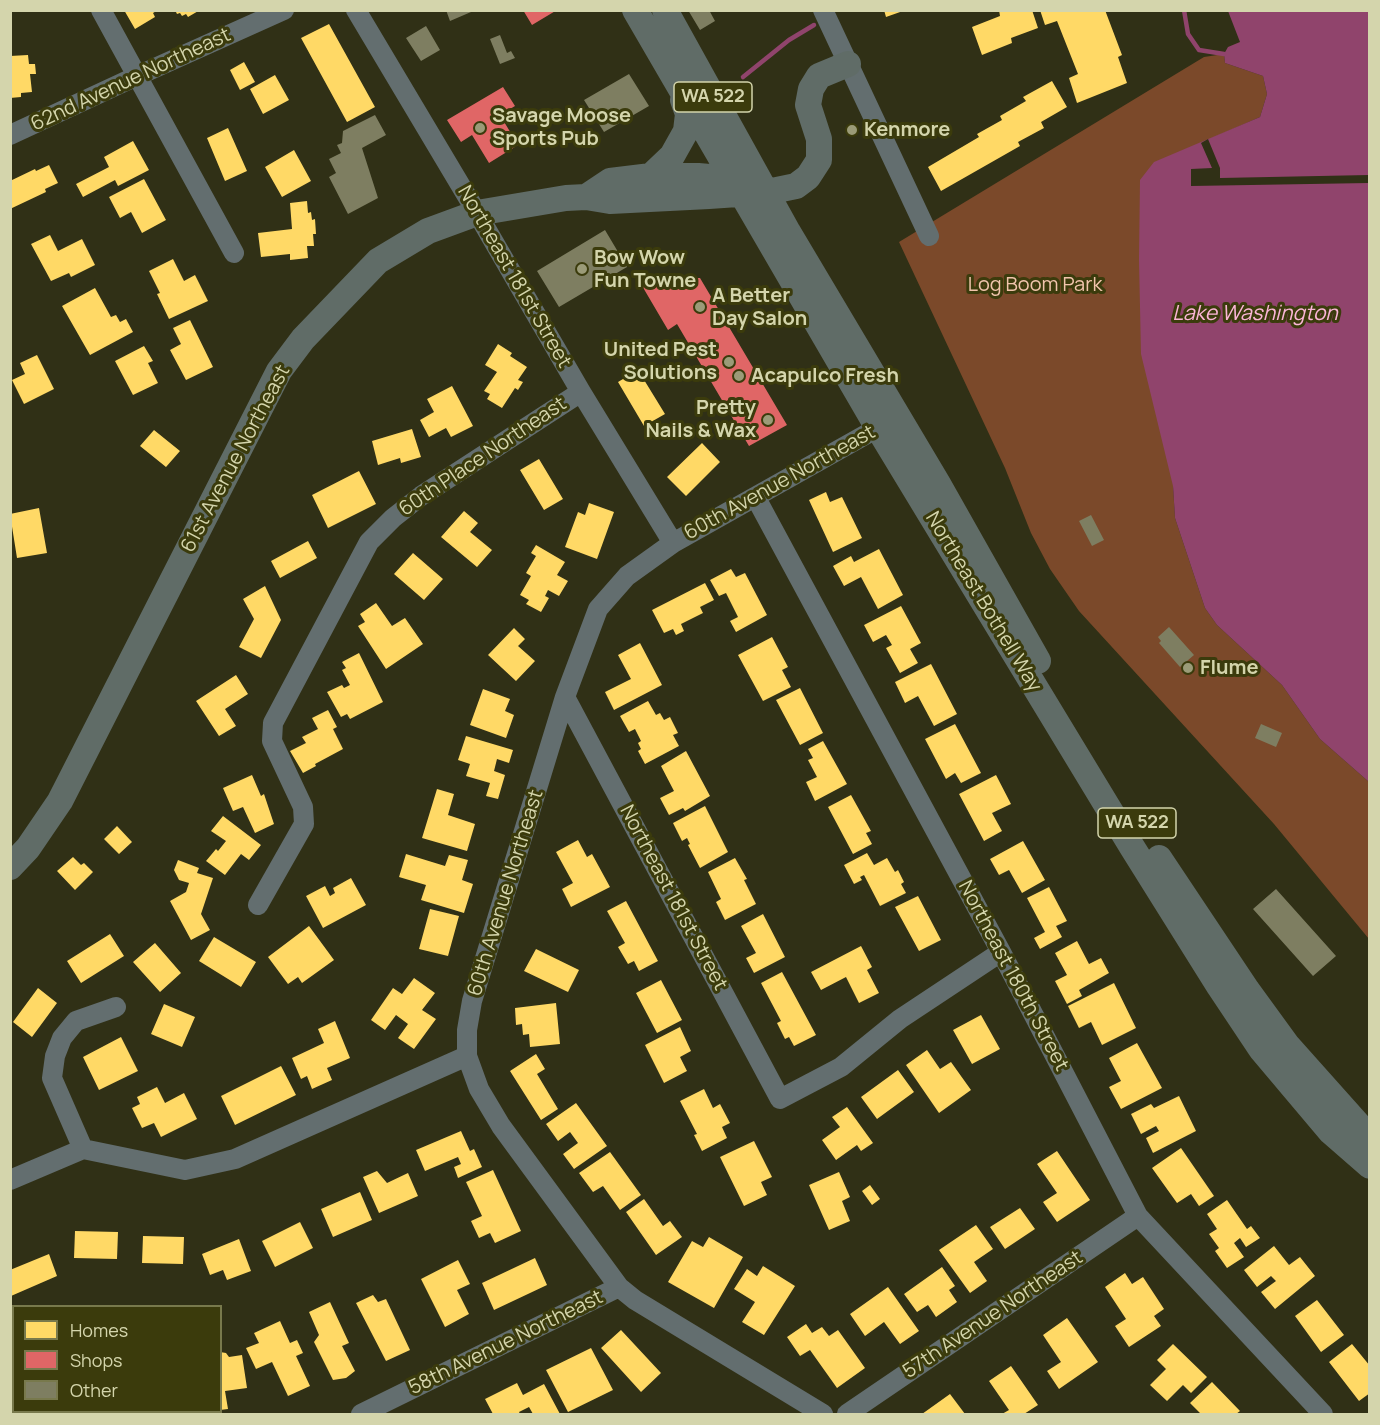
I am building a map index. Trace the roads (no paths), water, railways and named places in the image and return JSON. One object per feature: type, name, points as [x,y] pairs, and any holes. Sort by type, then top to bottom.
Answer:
[{"type":"main road","name":"Northeast Bothell Way","points":[[635,10],[673,75],[751,187]]},
{"type":"main road","name":"Northeast Bothell Way","points":[[665,10],[751,187],[1132,847],[1261,1049],[1331,1132],[1370,1166]]},
{"type":"main road","name":"61st Avenue Northeast","points":[[10,867],[28,848],[60,801],[279,371],[303,339],[378,261],[428,231],[477,213],[586,197],[610,201],[751,187],[798,185],[815,169],[821,149],[808,105],[811,88],[819,76],[848,64]]},
{"type":"main road","points":[[651,176],[672,156],[686,131],[688,114],[673,75]]},
{"type":"main road","name":"61st Avenue Northeast","points":[[586,197],[610,181],[651,176],[751,187]]},
{"type":"main road","name":"Northeast Bothell Way","points":[[888,422],[938,484],[1045,672],[1147,839],[1241,982],[1287,1045],[1370,1138]]},
{"type":"street","points":[[101,10],[234,253]]},
{"type":"street","name":"62nd Avenue Northeast","points":[[10,135],[284,10]]},
{"type":"street","name":"Northeast 181st Street","points":[[356,10],[581,392],[673,543]]},
{"type":"street","points":[[823,10],[929,236]]},
{"type":"street","name":"60th Place Northeast","points":[[258,905],[304,824],[303,807],[272,741],[273,723],[369,542],[393,518],[421,496],[581,392]]},
{"type":"street","name":"60th Avenue Northeast","points":[[467,1056],[467,1030],[472,1001],[565,697],[598,609],[627,576],[673,543],[888,422]]},
{"type":"street","name":"Northeast 180th Street","points":[[756,498],[1001,952],[1138,1216],[1323,1414]]},
{"type":"street","name":"Northeast 181st Street","points":[[565,697],[780,1099],[841,1067],[900,1019],[1001,952]]},
{"type":"street","points":[[83,1149],[52,1078],[55,1056],[62,1038],[76,1021],[116,1007]]},
{"type":"street","points":[[10,1180],[83,1149],[185,1170],[235,1159],[467,1056],[479,1089],[501,1126],[619,1287],[635,1300],[823,1414]]},
{"type":"street","name":"57th Avenue Northeast","points":[[848,1414],[1138,1216]]},
{"type":"street","name":"58th Avenue Northeast","points":[[361,1414],[619,1287]]},
{"type":"street","points":[[70,1413],[92,1414]]},
{"type":"water","name":"Lake Washington","points":[[1228,11],[1369,11],[1369,782],[1320,739],[1282,685],[1217,625],[1205,608],[1175,518],[1173,486],[1141,354],[1140,180],[1154,162],[1260,117],[1267,94],[1263,76],[1225,63],[1224,54],[1228,47],[1240,42]]},
{"type":"waterway","points":[[1184,10],[1188,34],[1199,50],[1224,54]]},
{"type":"waterway","points":[[743,77],[789,40],[814,25]]},
{"type":"place","name":"Savage Moose Sports Pub","points":[[480,128]]},
{"type":"place","name":"Kenmore","points":[[852,130]]},
{"type":"place","name":"Bow Wow Fun Towne","points":[[582,269]]},
{"type":"place","name":"A Better Day Salon","points":[[700,307]]},
{"type":"place","name":"United Pest Solutions","points":[[729,362]]},
{"type":"place","name":"Acapulco Fresh","points":[[739,376]]},
{"type":"place","name":"Pretty Nails & Wax","points":[[768,420]]},
{"type":"place","name":"Flume","points":[[1188,668]]},
{"type":"park label","name":"Log Boom Park","points":[[1035,285]]}]
